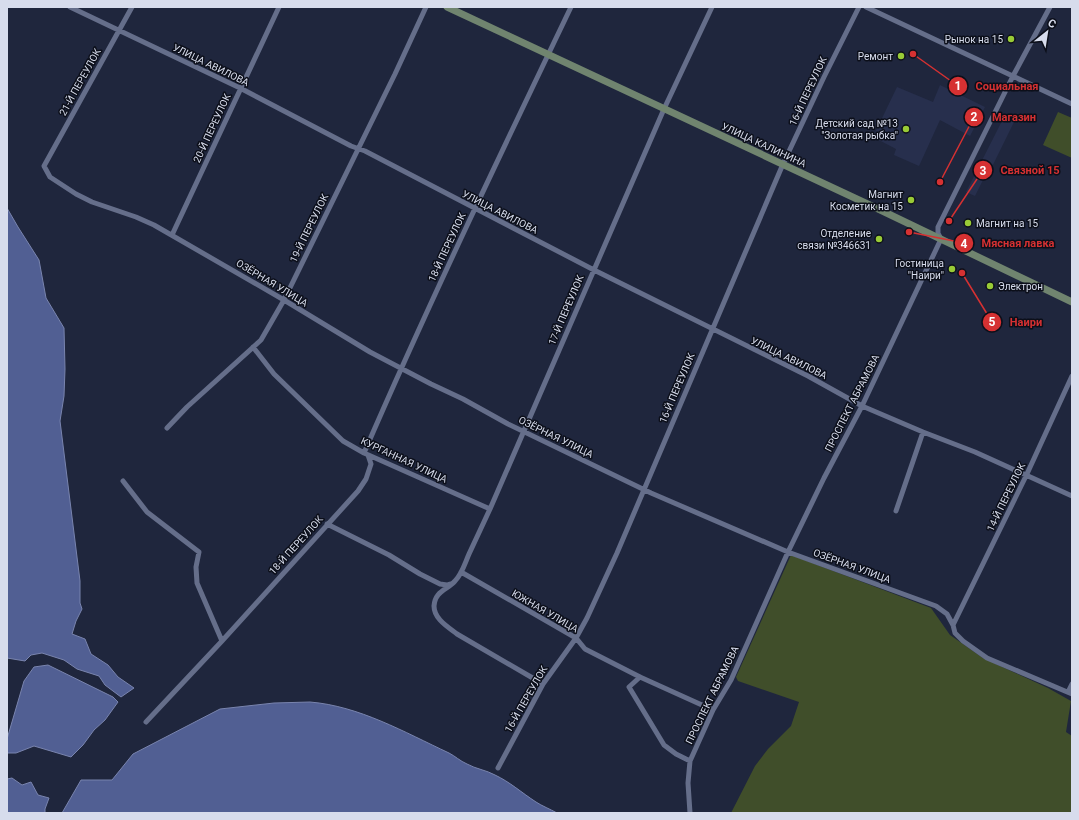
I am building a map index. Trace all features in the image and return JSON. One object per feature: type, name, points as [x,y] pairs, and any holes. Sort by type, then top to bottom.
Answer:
[{"type":"main road","name":"УЛИЦА КАЛИНИНА","points":[[447,7],[783,164],[1072,302]]},
{"type":"street","name":"УЛИЦА АВИЛОВА","points":[[70,7],[240,88],[712,330],[808,376],[862,406],[975,452],[1072,496]]},
{"type":"street","name":"21-Й ПЕРЕУЛОК","points":[[44,166],[132,7]]},
{"type":"street","name":"20-Й ПЕРЕУЛОК","points":[[172,235],[279,7]]},
{"type":"street","name":"19-Й ПЕРЕУЛОК","points":[[167,428],[187,407],[260,340],[284,300],[395,74],[426,7]]},
{"type":"street","name":"18-Й ПЕРЕУЛОК","points":[[146,722],[353,497],[366,479],[371,464],[366,454],[401,368],[474,208],[571,7]]},
{"type":"street","name":"17-Й ПЕРЕУЛОК","points":[[543,684],[457,634],[436,616],[434,606],[436,598],[444,588],[454,582],[461,572],[490,509],[664,109],[712,7]]},
{"type":"street","name":"16-Й ПЕРЕУЛОК","points":[[498,768],[543,684],[576,638],[587,618],[644,490],[783,164],[859,7]]},
{"type":"street","points":[[866,7],[1072,104]]},
{"type":"street","name":"ПРОСПЕКТ АБРАМОВА","points":[[690,813],[688,783],[690,761],[713,710],[731,680],[788,552],[824,478],[862,406],[941,239],[938,233],[938,228],[1013,76],[1050,7]]},
{"type":"street","name":"ОЗЁРНАЯ УЛИЦА","points":[[44,166],[50,177],[76,194],[92,202],[142,220],[172,235],[284,300],[340,335],[523,432],[644,490],[788,552],[936,606],[946,614],[953,625],[955,633],[963,641],[987,658],[1070,693]]},
{"type":"street","name":"КУРГАННАЯ УЛИЦА","points":[[253,347],[274,374],[299,400],[343,441],[366,454],[490,509]]},
{"type":"street","name":"14-Й ПЕРЕУЛОК","points":[[953,625],[1026,476],[1072,376]]},
{"type":"street","points":[[896,511],[923,432]]},
{"type":"street","points":[[123,481],[148,512],[199,552],[196,568],[197,583],[222,641]]},
{"type":"street","points":[[327,524],[389,555],[440,584],[447,585],[454,582]]},
{"type":"street","name":"ЮЖНАЯ УЛИЦА","points":[[461,572],[576,638],[585,649],[640,677],[713,710]]},
{"type":"street","points":[[640,677],[629,687],[647,718],[664,745],[676,754],[690,761]]},
{"type":"street","points":[[1070,693],[1072,684]]},
{"type":"shaded area","name":"Детский сад №13 \"Золотая рыбка\"","points":[[940,85],[985,107],[970,136],[940,120],[919,166],[894,155],[896,149],[873,137],[897,87],[933,102]]},
{"type":"shaded area","points":[[1004,117],[1014,122],[986,179],[984,178],[975,196],[966,192]]},
{"type":"shaded area","points":[[7,208],[39,260],[46,298],[64,328],[64,396],[60,421],[80,581],[80,603],[82,609],[72,634],[85,639],[91,654],[108,665],[118,677],[134,688],[121,697],[105,685],[99,676],[77,669],[64,660],[42,653],[31,655],[25,661],[7,658]]},
{"type":"shaded area","points":[[48,665],[113,697],[118,702],[105,720],[94,730],[83,745],[71,757],[34,746],[16,753],[7,753],[7,739],[24,681],[34,667]]},
{"type":"shaded area","points":[[310,702],[328,704],[364,714],[381,721],[449,753],[470,766],[500,778],[538,803],[557,813],[62,813],[81,780],[112,780],[133,754],[220,709],[274,703]]},
{"type":"shaded area","points":[[12,778],[22,785],[31,782],[38,795],[49,798],[45,813],[7,813],[7,779]]},
{"type":"green space","points":[[1058,112],[1072,118],[1072,158],[1043,145]]},
{"type":"green space","points":[[791,555],[931,608],[950,635],[983,658],[1048,688],[1071,701],[1066,732],[1072,736],[1072,813],[731,813],[755,766],[768,749],[791,726],[799,702],[738,681],[736,677]]},
{"type":"place","name":"Рынок на 15","points":[[1011,39]]},
{"type":"place","name":"Социальная","points":[[913,54]]},
{"type":"place","name":"Ремонт","points":[[901,56]]},
{"type":"place","name":"Детский сад №13 \"Золотая рыбка\"","points":[[906,129]]},
{"type":"place","name":"Магазин","points":[[940,182]]},
{"type":"place","name":"Магнит Косметик на 15","points":[[911,200]]},
{"type":"place","name":"Связной 15","points":[[949,221]]},
{"type":"place","name":"Магнит на 15","points":[[968,223]]},
{"type":"place","name":"Мясная лавка","points":[[909,232]]},
{"type":"place","name":"Отделение связи №346631","points":[[879,239]]},
{"type":"place","name":"Гостиница \"Наири\"","points":[[952,269]]},
{"type":"place","name":"Наири","points":[[962,273]]},
{"type":"place","name":"Электрон","points":[[990,286]]}]
